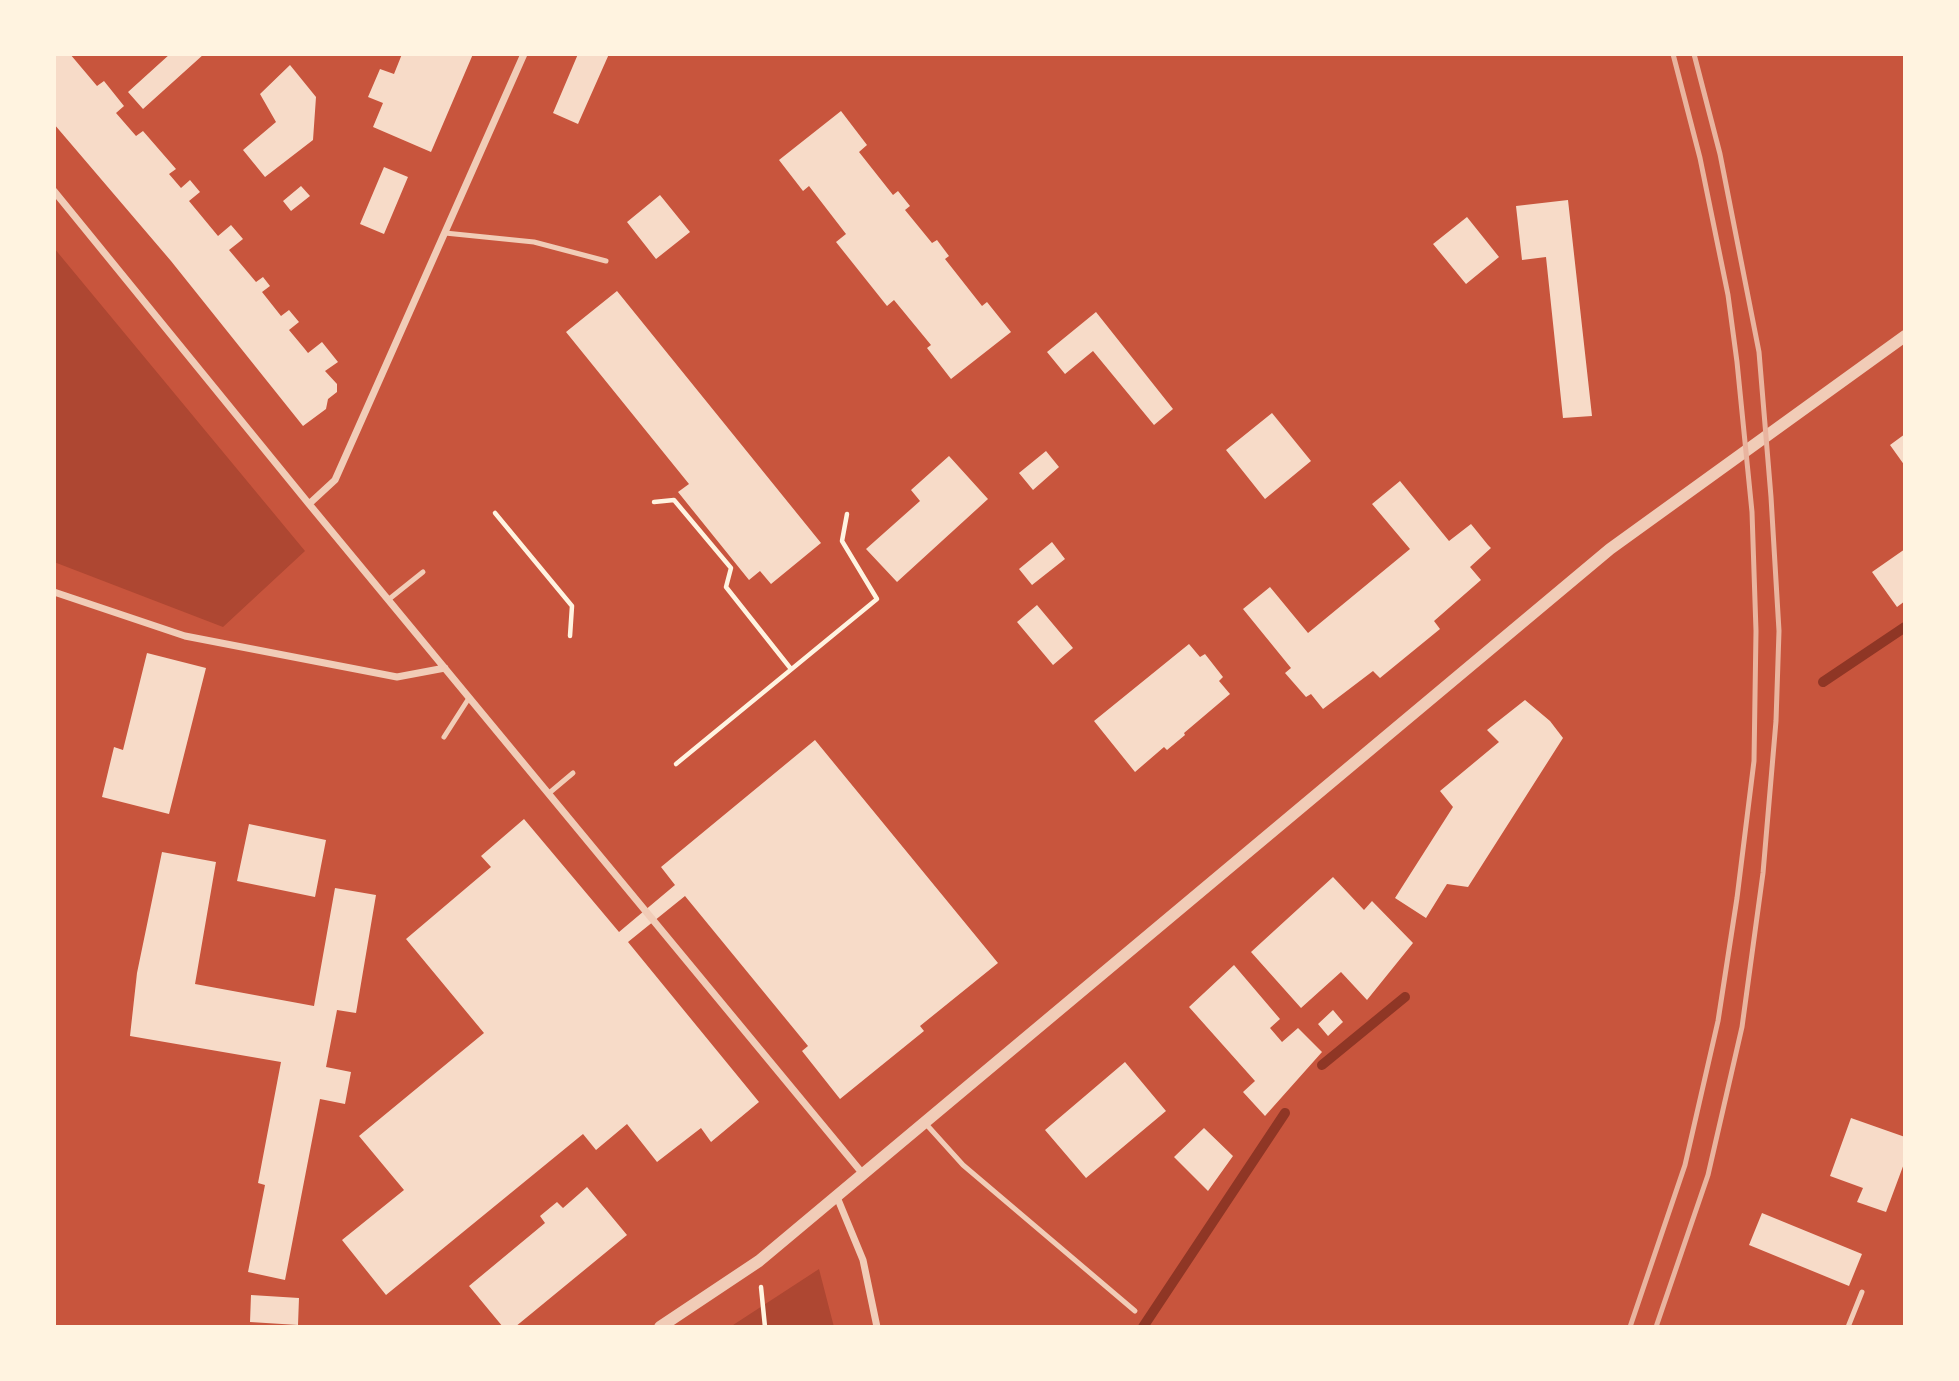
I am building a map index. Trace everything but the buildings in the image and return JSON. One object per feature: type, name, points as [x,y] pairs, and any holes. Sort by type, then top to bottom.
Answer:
[{"type":"street","points":[[309,504],[335,480],[524,54]]},
{"type":"street","points":[[54,191],[863,1174]]},
{"type":"street","points":[[660,1327],[759,1261],[1609,549],[1905,336]]},
{"type":"street","points":[[54,592],[198,639],[397,677],[445,668]]},
{"type":"street","points":[[837,1197],[863,1260],[877,1327]]},
{"type":"lane","points":[[444,233],[534,242],[606,261]]},
{"type":"lane","points":[[388,600],[423,572]]},
{"type":"lane","points":[[444,737],[469,698]]},
{"type":"lane","points":[[548,794],[573,773]]},
{"type":"lane","points":[[925,1123],[963,1165],[1135,1311]]},
{"type":"lane","points":[[1848,1327],[1862,1292]]},
{"type":"path","points":[[654,502],[674,500],[731,568],[726,587],[791,669]]},
{"type":"path","points":[[495,513],[572,607],[570,636]]},
{"type":"path","points":[[676,764],[877,599],[842,541],[847,513]]},
{"type":"path","points":[[759,1261],[765,1327]]},
{"type":"shaded area","points":[[54,248],[305,551],[223,627],[54,562]]},
{"type":"shaded area","points":[[819,1269],[834,1327],[730,1327]]},
{"type":"waterway","points":[[1823,682],[1905,627]]},
{"type":"waterway","points":[[1322,1065],[1405,997]]},
{"type":"waterway","points":[[1143,1327],[1285,1113]]},
{"type":"railway","points":[[1630,1327],[1685,1165],[1718,1021],[1754,761],[1756,631],[1752,512],[1737,362],[1728,295],[1700,158],[1673,54]]},
{"type":"railway","points":[[1656,1327],[1708,1175],[1742,1027],[1763,873],[1776,721],[1779,631],[1759,352],[1720,154],[1694,54]]}]
